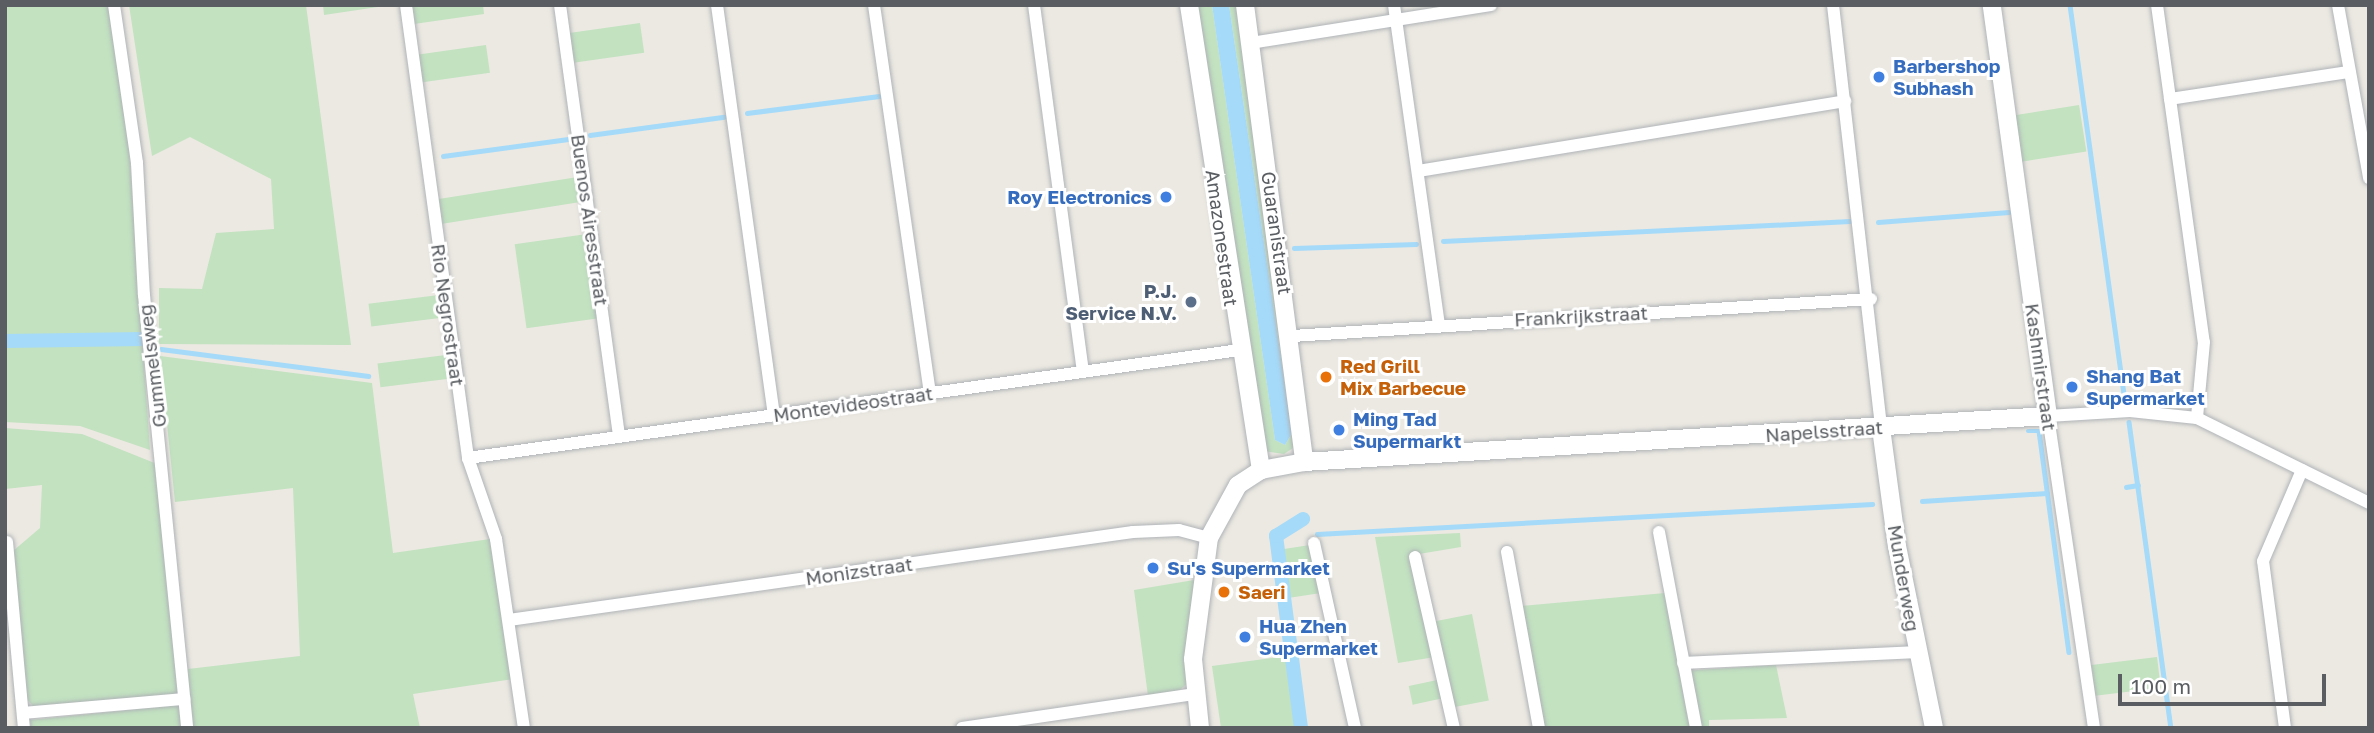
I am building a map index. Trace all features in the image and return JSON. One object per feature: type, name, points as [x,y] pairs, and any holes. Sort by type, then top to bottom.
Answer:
[{"type":"street","name":"Gummelsweg","points":[[114,5],[137,163],[144,295],[187,728]]},
{"type":"street","name":"Rio Negrostraat","points":[[406,5],[468,458],[496,539],[524,728]]},
{"type":"street","name":"Buenos Airesstraat","points":[[560,5],[619,435]]},
{"type":"street","points":[[717,5],[774,416]]},
{"type":"street","points":[[874,5],[930,393]]},
{"type":"street","points":[[1034,5],[1083,370]]},
{"type":"street","name":"Amazonestraat","points":[[1189,5],[1239,350],[1261,470]]},
{"type":"street","name":"Guaranistraat","points":[[1245,5],[1292,335],[1304,462]]},
{"type":"street","points":[[1394,5],[1440,325]]},
{"type":"street","points":[[1251,43],[1491,5]]},
{"type":"street","points":[[1833,5],[1871,299],[1881,428]]},
{"type":"street","name":"Kashmirstraat","points":[[1992,5],[2094,728]]},
{"type":"street","points":[[2157,5],[2204,342],[2197,418]]},
{"type":"street","points":[[2338,5],[2369,178]]},
{"type":"street","points":[[2170,99],[2349,72]]},
{"type":"street","points":[[1418,171],[1845,101]]},
{"type":"street","name":"Frankrijkstraat","points":[[1292,335],[1871,299]]},
{"type":"street","name":"Montevideostraat","points":[[468,458],[1239,350]]},
{"type":"street","name":"Napelsstraat","points":[[1261,470],[1304,462],[2130,411],[2197,418],[2369,503]]},
{"type":"street","name":"Munderweg","points":[[1881,428],[1918,652],[1934,728]]},
{"type":"street","points":[[1200,728],[1196,694],[1195,618],[1209,538],[1232,493],[1261,470]]},
{"type":"street","points":[[2285,728],[2263,561],[2302,470]]},
{"type":"street","name":"Monizstraat","points":[[509,620],[1133,532],[1179,530],[1209,538]]},
{"type":"street","points":[[1659,531],[1696,728]]},
{"type":"street","points":[[7,542],[24,728]]},
{"type":"street","points":[[1314,543],[1355,728]]},
{"type":"street","points":[[1507,552],[1539,728]]},
{"type":"street","points":[[1415,557],[1454,728]]},
{"type":"street","points":[[1683,663],[1918,652]]},
{"type":"street","points":[[962,728],[1196,694]]},
{"type":"street","points":[[23,713],[184,699]]},
{"type":"green space","points":[[5,5],[119,5],[150,450],[80,426],[5,422]]},
{"type":"green space","points":[[129,5],[306,5],[351,345],[159,344],[159,288],[202,289],[216,233],[274,229],[271,179],[190,137],[152,156]]},
{"type":"green space","points":[[323,5],[391,5],[324,15]]},
{"type":"green space","points":[[411,5],[483,5],[484,14],[414,24]]},
{"type":"green space","points":[[1197,5],[1212,5],[1275,440],[1285,445],[1292,433],[1229,5],[1239,5],[1298,428],[1293,448],[1284,454],[1263,451],[1254,418]]},
{"type":"green space","points":[[640,23],[644,53],[570,63],[566,33]]},
{"type":"green space","points":[[486,45],[490,73],[423,82],[419,54]]},
{"type":"green space","points":[[2079,105],[2086,151],[2020,162],[2013,115]]},
{"type":"green space","points":[[578,177],[582,202],[443,224],[439,199]]},
{"type":"green space","points":[[587,234],[599,318],[527,328],[515,244]]},
{"type":"green space","points":[[439,295],[442,318],[371,326],[369,304]]},
{"type":"green space","points":[[446,355],[449,379],[380,387],[378,363]]},
{"type":"green space","points":[[160,356],[372,383],[393,553],[490,539],[514,679],[413,694],[420,728],[192,728],[188,669],[300,656],[293,488],[175,502]]},
{"type":"green space","points":[[5,428],[82,434],[157,464],[179,691],[172,696],[33,706],[26,698],[13,551],[40,528],[42,485],[5,489]]},
{"type":"green space","points":[[1460,533],[1461,547],[1413,555],[1435,657],[1398,663],[1375,537]]},
{"type":"green space","points":[[1310,545],[1321,593],[1288,598],[1284,549]]},
{"type":"green space","points":[[1194,580],[1189,682],[1176,693],[1148,696],[1134,590]]},
{"type":"green space","points":[[1665,593],[1681,671],[1776,665],[1787,718],[1709,720],[1709,728],[1543,728],[1521,606]]},
{"type":"green space","points":[[1472,614],[1489,700],[1450,708],[1433,622]]},
{"type":"green space","points":[[1287,656],[1295,728],[1221,728],[1212,666]]},
{"type":"green space","points":[[2157,657],[2161,688],[2095,696],[2091,665]]},
{"type":"green space","points":[[1442,679],[1446,698],[1413,705],[1409,686]]},
{"type":"green space","points":[[179,705],[181,728],[31,728],[30,720]]},
{"type":"water","points":[[1212,5],[1229,5],[1292,433],[1285,445],[1275,440]]},
{"type":"waterway","points":[[2070,5],[2125,401]]},
{"type":"waterway","points":[[747,113],[879,96]]},
{"type":"waterway","points":[[590,135],[724,117]]},
{"type":"waterway","points":[[443,156],[568,139]]},
{"type":"waterway","points":[[1878,222],[2009,212]]},
{"type":"waterway","points":[[1443,241],[1850,221]]},
{"type":"waterway","points":[[1294,248],[1416,244]]},
{"type":"waterway","points":[[5,341],[144,339]]},
{"type":"waterway","points":[[161,349],[368,376]]},
{"type":"waterway","points":[[2129,422],[2171,728]]},
{"type":"waterway","points":[[2028,431],[2039,431],[2069,652]]},
{"type":"waterway","points":[[2126,487],[2138,485]]},
{"type":"waterway","points":[[1922,501],[2047,493]]},
{"type":"waterway","points":[[1317,534],[1872,504]]},
{"type":"waterway","points":[[1301,728],[1276,536],[1303,519]]},
{"type":"place","name":"Barbershop Subhash","points":[[1879,77]]},
{"type":"place","name":"Roy Electronics","points":[[1166,197]]},
{"type":"place","name":"P.J. Service N.V.","points":[[1191,302]]},
{"type":"place","name":"Red Grill Mix Barbecue","points":[[1326,377]]},
{"type":"place","name":"Shang Bat Supermarket","points":[[2072,387]]},
{"type":"place","name":"Ming Tad Supermarkt","points":[[1339,430]]},
{"type":"place","name":"Su's Supermarket","points":[[1153,568]]},
{"type":"place","name":"Saeri","points":[[1224,592]]},
{"type":"place","name":"Hua Zhen Supermarket","points":[[1245,637]]}]
